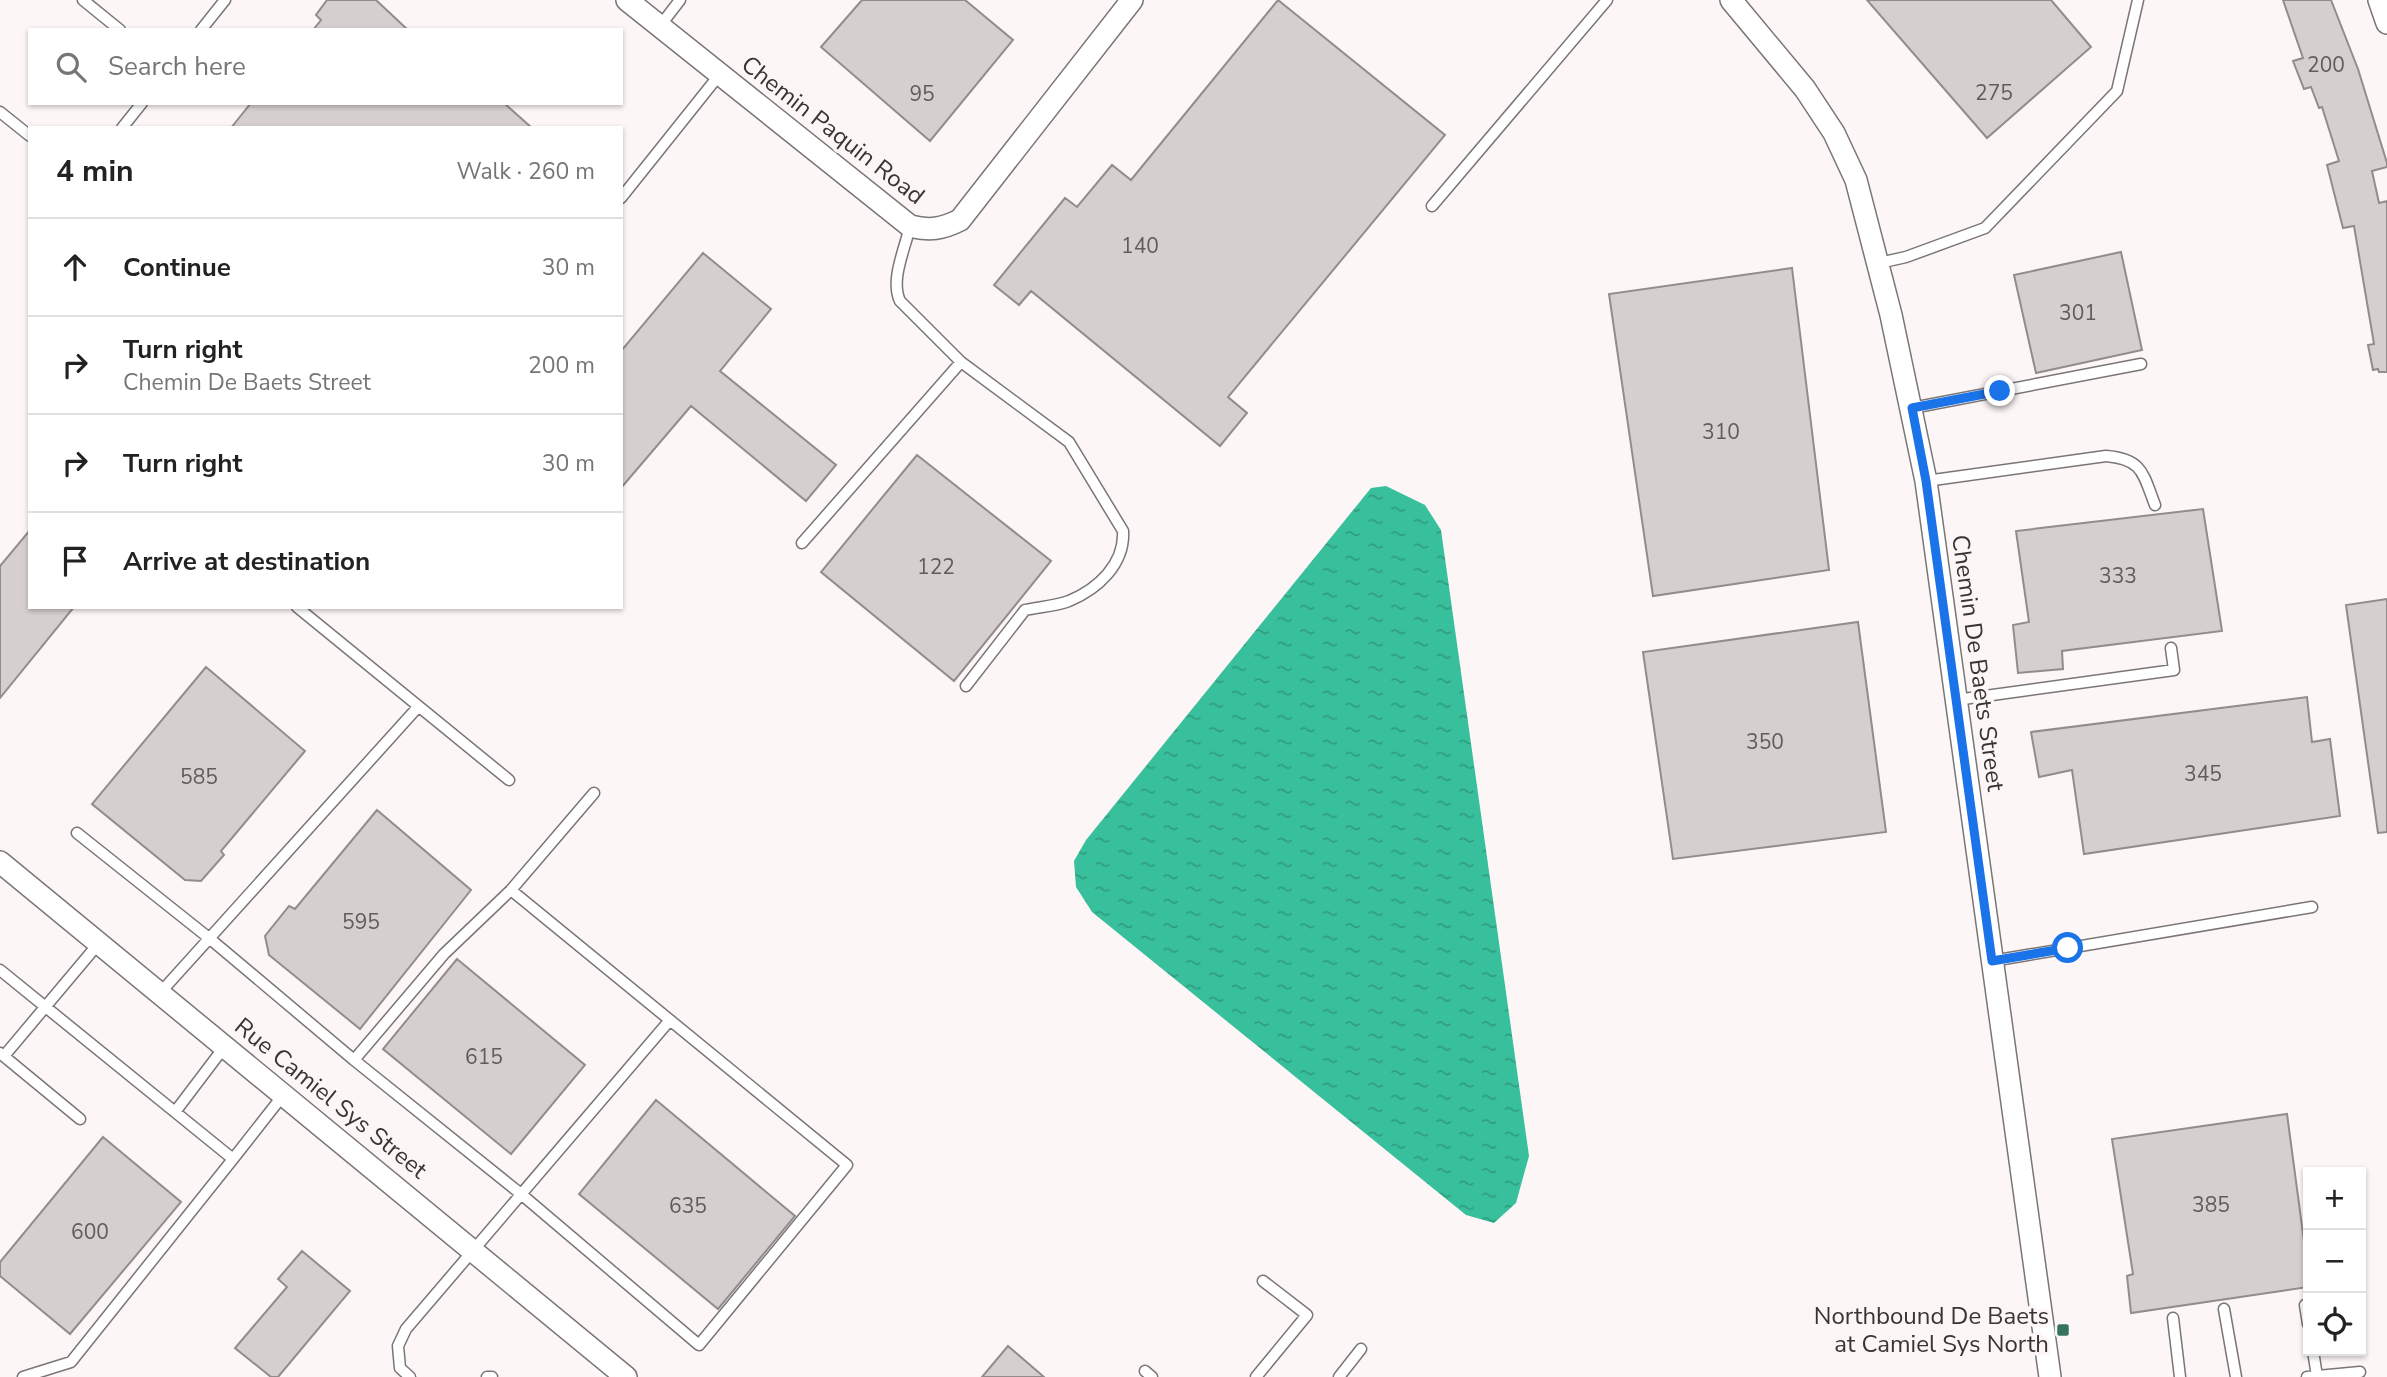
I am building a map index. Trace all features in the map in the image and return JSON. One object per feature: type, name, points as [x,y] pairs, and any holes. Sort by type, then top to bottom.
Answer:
[{"type":"street","name":"Chemin Paquin Road","points":[[627,0],[910,226],[927,231],[945,228],[960,220],[1132,0]]},
{"type":"street","name":"Chemin De Baets Street","points":[[1731,0],[1805,89],[1834,134],[1856,180],[1879,263],[1926,481],[2050,1377]]},
{"type":"street","points":[[2379,0],[2387,23]]},
{"type":"street","name":"Rue Camiel Sys Street","points":[[0,862],[626,1377]]},
{"type":"lane","points":[[83,0],[118,28]]},
{"type":"lane","points":[[203,28],[225,0]]},
{"type":"lane","points":[[660,26],[680,0]]},
{"type":"lane","points":[[1432,206],[1607,0]]},
{"type":"lane","points":[[1879,263],[1906,257],[1984,229],[2117,92],[2138,0]]},
{"type":"lane","points":[[623,195],[720,74]]},
{"type":"lane","points":[[124,126],[140,105]]},
{"type":"lane","points":[[0,112],[28,134]]},
{"type":"lane","points":[[910,226],[896,292],[900,301],[961,362],[1069,442],[1123,531],[1124,546],[1117,562],[1104,579],[1067,602],[1026,610],[966,686]]},
{"type":"lane","points":[[802,543],[961,362]]},
{"type":"lane","points":[[1912,408],[2141,364]]},
{"type":"lane","points":[[1926,481],[2106,456],[2126,458],[2141,470],[2155,505]]},
{"type":"lane","points":[[299,609],[509,780]]},
{"type":"lane","points":[[1956,700],[2174,670],[2171,648]]},
{"type":"lane","points":[[160,993],[418,707]]},
{"type":"lane","points":[[354,1060],[444,954],[511,890],[594,793]]},
{"type":"lane","points":[[77,833],[521,1194],[699,1345],[847,1165],[511,890]]},
{"type":"lane","points":[[1992,961],[2312,907]]},
{"type":"lane","points":[[80,1119],[2,1055],[99,943]]},
{"type":"lane","points":[[0,970],[233,1159]]},
{"type":"lane","points":[[410,1377],[400,1368],[398,1346],[406,1329],[670,1020]]},
{"type":"lane","points":[[175,1112],[225,1046]]},
{"type":"lane","points":[[23,1377],[71,1362],[284,1094]]},
{"type":"lane","points":[[1256,1377],[1307,1315],[1263,1281]]},
{"type":"lane","points":[[2224,1309],[2236,1377]]},
{"type":"lane","points":[[2173,1318],[2180,1377]]},
{"type":"lane","points":[[1339,1377],[1362,1349]]},
{"type":"lane","points":[[2313,1356],[2312,1376],[2360,1372]]},
{"type":"lane","points":[[486,1377],[492,1377]]},
{"type":"water","points":[[1386,486],[1425,505],[1441,530],[1529,1156],[1516,1203],[1494,1223],[1466,1215],[1092,912],[1076,887],[1074,861],[1086,840],[1371,488]]},
{"type":"building","points":[[327,0],[376,0],[406,28],[315,28],[321,20],[316,15]]},
{"type":"building","points":[[862,0],[965,0],[1013,40],[930,141],[821,47]]},
{"type":"building","points":[[1278,0],[1445,135],[1228,397],[1247,413],[1220,446],[1031,291],[1019,305],[994,285],[1065,198],[1077,207],[1112,165],[1131,180]]},
{"type":"building","points":[[1867,0],[2051,0],[2091,47],[1987,138]]},
{"type":"building","points":[[2283,0],[2331,0],[2358,69],[2387,163],[2387,167],[2372,171],[2379,203],[2387,201],[2387,372],[2373,370],[2368,345],[2374,344],[2354,226],[2343,228],[2327,165],[2339,161],[2322,107],[2319,108],[2311,87],[2304,89],[2293,61],[2303,58]]},
{"type":"building","points":[[249,105],[506,105],[530,126],[233,126]]},
{"type":"building","points":[[2121,252],[2142,350],[2036,373],[2014,275]]},
{"type":"building","points":[[703,253],[771,309],[720,371],[836,465],[806,501],[691,406],[623,486],[623,349]]},
{"type":"building","points":[[1792,268],[1829,570],[1653,596],[1609,294]]},
{"type":"building","points":[[917,455],[1051,561],[954,681],[821,572]]},
{"type":"building","points":[[2203,509],[2222,631],[2062,651],[2063,669],[2018,673],[2013,625],[2029,622],[2016,531]]},
{"type":"building","points":[[28,532],[28,609],[72,609],[0,698],[0,566]]},
{"type":"building","points":[[2387,599],[2387,832],[2378,833],[2346,605]]},
{"type":"building","points":[[1858,622],[1886,832],[1673,859],[1643,652]]},
{"type":"building","points":[[206,667],[305,751],[221,851],[224,855],[201,881],[185,880],[92,804]]},
{"type":"building","points":[[2307,697],[2312,742],[2330,739],[2340,816],[2084,854],[2072,770],[2039,777],[2031,732]]},
{"type":"building","points":[[377,810],[471,890],[360,1029],[269,955],[265,936],[289,906],[295,909]]},
{"type":"building","points":[[457,959],[585,1065],[511,1154],[383,1049]]},
{"type":"building","points":[[656,1100],[795,1216],[718,1309],[579,1194]]},
{"type":"building","points":[[2287,1114],[2303,1234],[2303,1288],[2131,1313],[2127,1276],[2133,1274],[2112,1139]]},
{"type":"building","points":[[103,1137],[181,1202],[70,1334],[0,1276],[0,1262]]},
{"type":"building","points":[[302,1251],[350,1291],[278,1377],[271,1377],[235,1348],[287,1287],[278,1279]]},
{"type":"building","points":[[1008,1346],[1044,1377],[982,1377]]},
{"type":"place","name":"Northbound De Baets at Camiel Sys North","points":[[2063,1330]]},
{"type":"route","points":[[2000,391],[1912,408],[1926,481],[1992,961],[2068,948]]}]
